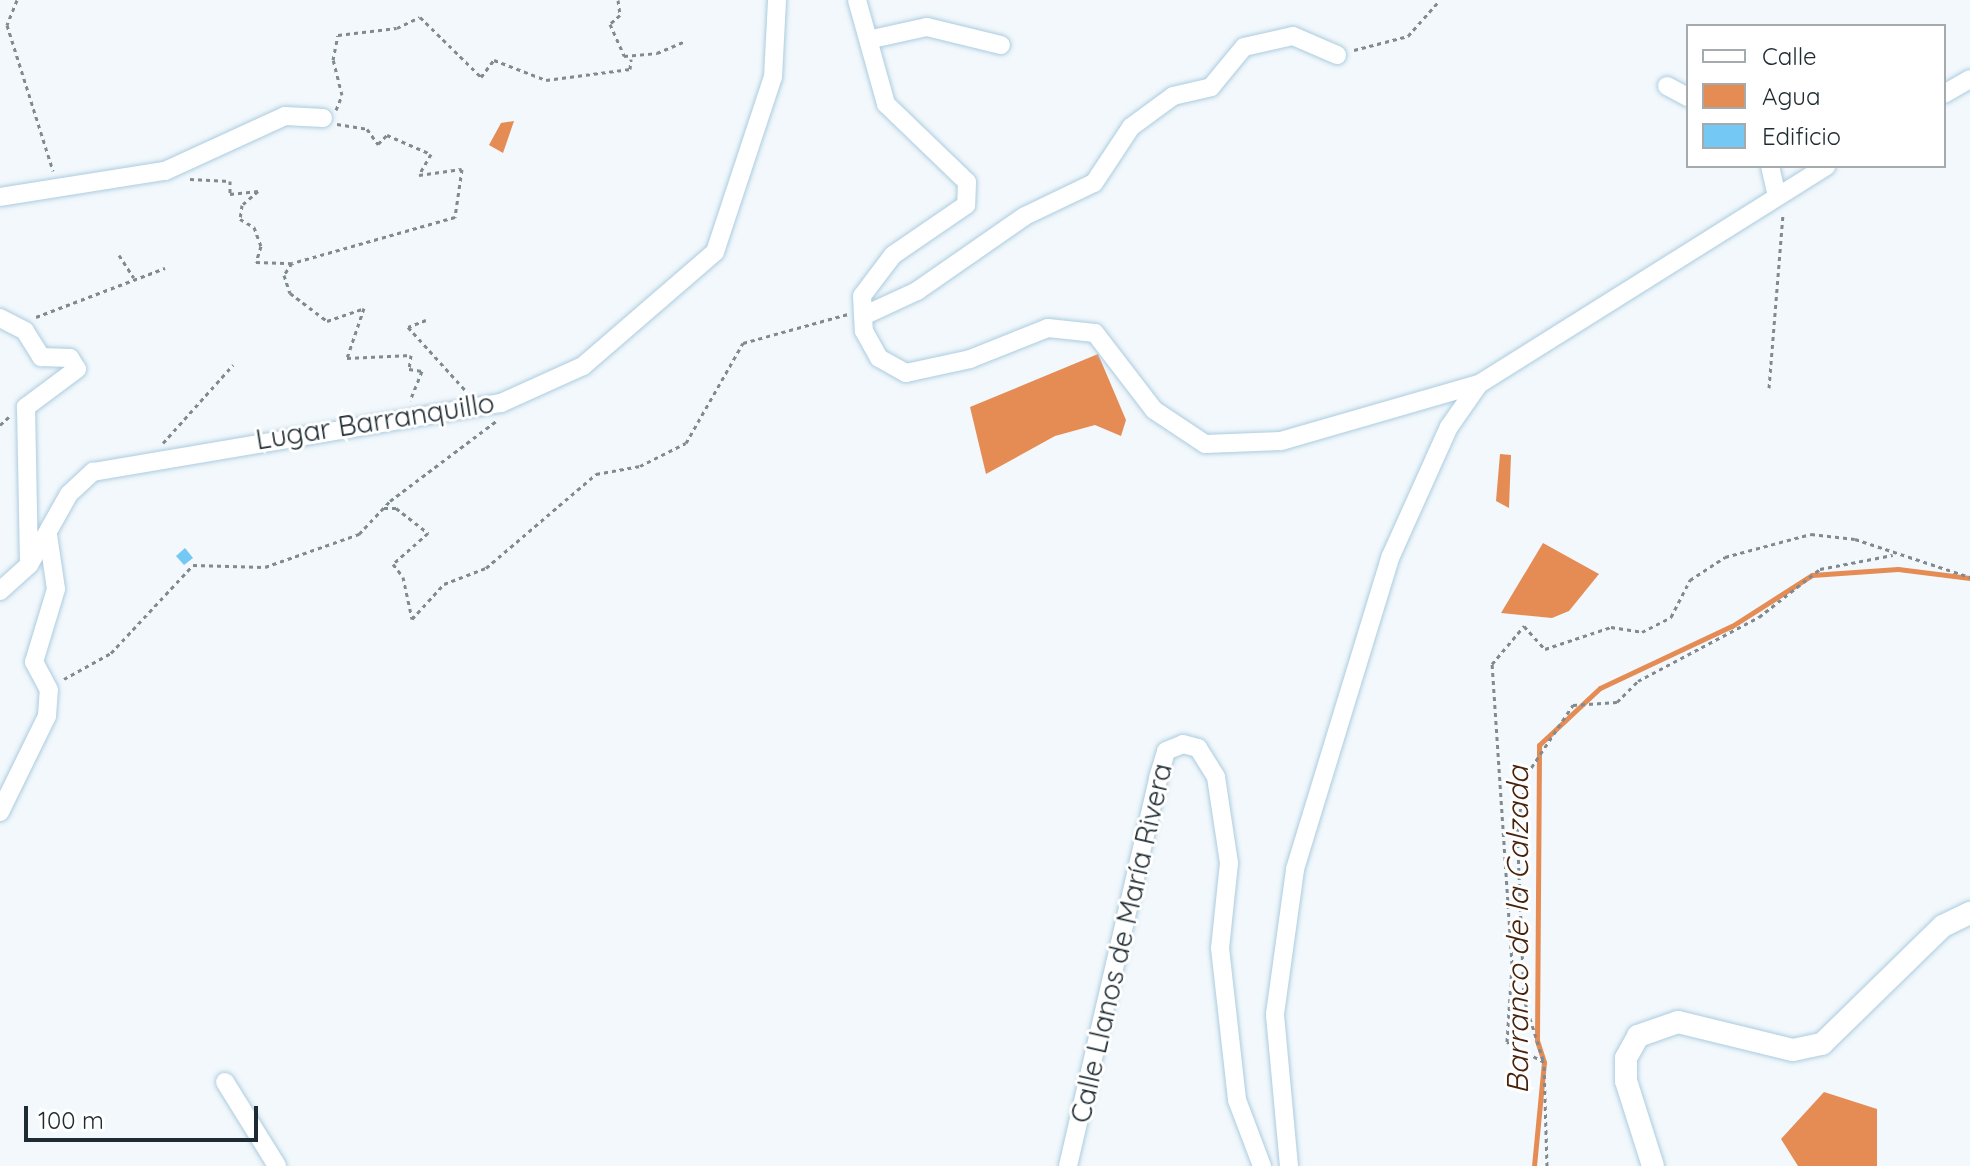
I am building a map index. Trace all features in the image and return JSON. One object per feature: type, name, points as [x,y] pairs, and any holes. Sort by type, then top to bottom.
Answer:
[{"type":"main road","points":[[1653,1166],[1626,1081],[1626,1058],[1638,1036],[1678,1022],[1793,1050],[1822,1044],[1943,926],[1970,913]]},
{"type":"street","name":"Lugar Barranquillo","points":[[0,591],[29,565],[69,494],[93,472],[142,466],[407,414],[470,410],[501,403],[583,366],[715,252],[773,77],[777,0]]},
{"type":"street","points":[[857,0],[872,39],[886,104],[967,182],[966,205],[893,255],[862,296],[863,312],[879,358],[906,373],[970,359],[1048,328],[1095,333],[1154,410],[1205,444],[1281,441],[1479,384],[1823,168]]},
{"type":"street","points":[[872,39],[927,27],[1001,45]]},
{"type":"street","points":[[863,312],[917,291],[1025,216],[1094,183],[1131,127],[1173,96],[1211,87],[1244,47],[1293,36],[1337,55]]},
{"type":"street","points":[[1946,93],[1970,79]]},
{"type":"street","points":[[1667,86],[1686,96]]},
{"type":"street","points":[[0,197],[165,171],[285,116],[323,118]]},
{"type":"street","points":[[1770,168],[1777,196]]},
{"type":"street","points":[[0,318],[25,331],[41,357],[70,358],[77,369],[26,407],[29,565]]},
{"type":"street","points":[[1289,1166],[1275,1014],[1295,869],[1390,558],[1449,427],[1479,384]]},
{"type":"street","points":[[0,812],[47,716],[49,690],[34,662],[56,589],[48,535]]},
{"type":"street","name":"Calle Llanos de María Rivera","points":[[1068,1166],[1158,778],[1166,751],[1183,744],[1198,748],[1216,777],[1229,863],[1220,948],[1237,1100],[1262,1166]]},
{"type":"street","points":[[225,1082],[277,1166]]},
{"type":"path","points":[[17,0],[7,25],[37,139],[61,187]]},
{"type":"path","points":[[165,171],[175,181],[230,181],[230,194],[258,191],[242,205],[240,219],[254,227],[261,246],[256,262],[292,263],[455,217],[461,195],[457,165],[419,175],[431,154],[414,143],[387,135],[378,144],[367,129],[323,118],[342,95],[333,60],[338,35],[369,26],[397,28],[420,17],[481,77],[494,60],[546,80],[630,69],[631,59],[610,24],[620,15],[618,0]]},
{"type":"path","points":[[1337,55],[1408,36],[1440,0]]},
{"type":"path","points":[[631,59],[685,41]]},
{"type":"path","points":[[1769,388],[1784,215],[1777,196]]},
{"type":"path","points":[[119,255],[134,278]]},
{"type":"path","points":[[292,263],[284,275],[290,293],[327,321],[364,308],[347,358],[411,355],[409,369],[422,371],[422,380],[413,385],[407,414]]},
{"type":"path","points":[[25,331],[27,321],[165,268]]},
{"type":"path","points":[[384,508],[396,508],[428,533],[393,564],[403,577],[412,619],[444,584],[486,568],[596,474],[640,466],[686,443],[743,343],[863,312]]},
{"type":"path","points":[[426,320],[408,327],[468,393],[470,410]]},
{"type":"path","points":[[142,466],[233,365]]},
{"type":"path","points":[[49,690],[111,653],[193,565],[294,560],[359,534],[384,508],[506,414],[501,403]]},
{"type":"path","points":[[1544,1062],[1507,1042],[1512,964],[1492,664],[1524,626],[1545,649],[1611,627],[1642,632],[1671,617],[1690,580],[1725,557],[1811,534],[1897,554],[1970,577]]},
{"type":"path","points":[[1547,1166],[1544,1062],[1524,999],[1517,828],[1527,774],[1573,705],[1617,702],[1638,681],[1759,617],[1820,569],[1897,554]]},
{"type":"water","points":[[514,121],[503,153],[489,145],[501,123]]},
{"type":"water","points":[[1098,354],[1126,420],[1121,436],[1095,425],[1055,436],[986,474],[970,407]]},
{"type":"water","points":[[1500,454],[1511,455],[1509,508],[1496,501]]},
{"type":"water","points":[[1543,543],[1599,574],[1569,611],[1552,618],[1501,613]]},
{"type":"water","points":[[1824,1092],[1877,1109],[1877,1166],[1798,1166],[1781,1139]]},
{"type":"building","points":[[185,548],[193,558],[184,565],[176,556]]},
{"type":"waterway","name":"Barranco de la Calzada","points":[[1534,1166],[1544,1062],[1537,1040],[1539,745],[1600,688],[1732,626],[1812,575],[1898,569],[1970,578]]}]
